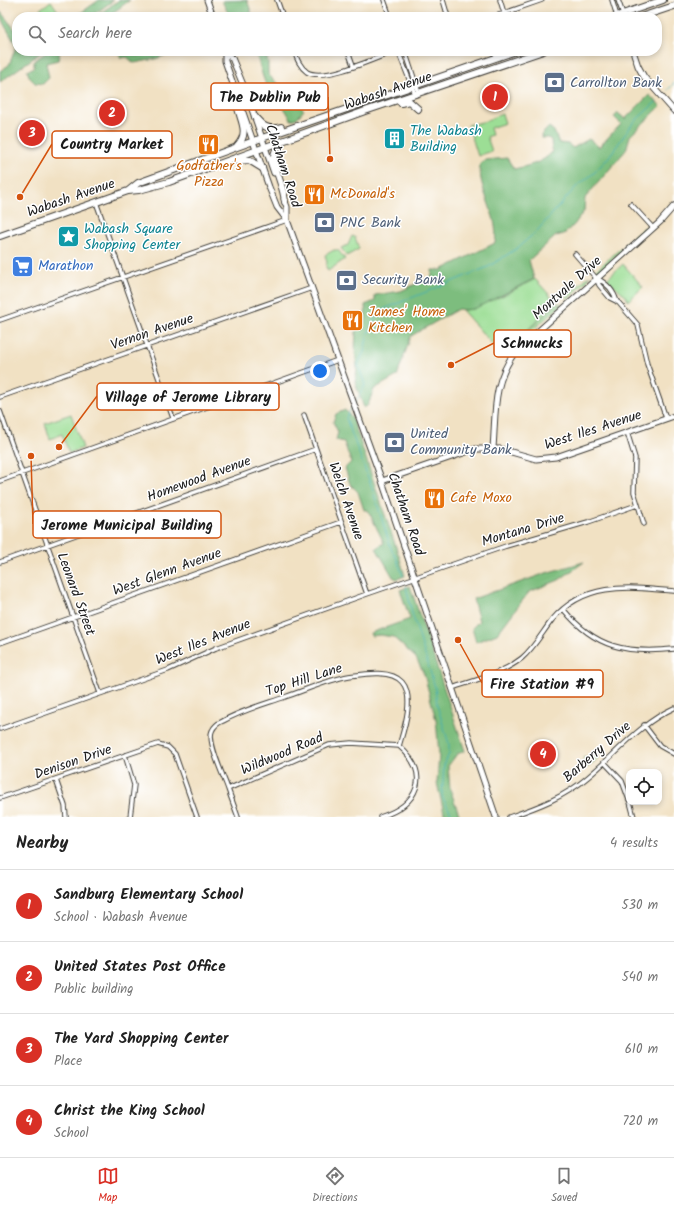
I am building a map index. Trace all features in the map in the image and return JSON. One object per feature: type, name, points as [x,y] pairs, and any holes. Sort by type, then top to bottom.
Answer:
[{"type":"main road","points":[[207,0],[211,12]]},
{"type":"main road","points":[[630,12],[663,0]]},
{"type":"main road","points":[[656,12],[674,6]]},
{"type":"main road","name":"Chatham Road","points":[[226,56],[225,61],[262,168],[277,207],[287,220]]},
{"type":"main road","name":"Chatham Road","points":[[230,56],[232,58],[255,117],[285,202],[287,220],[382,481],[451,689],[496,817]]},
{"type":"main road","name":"Wabash Avenue","points":[[128,191],[138,183],[253,141],[501,56]]},
{"type":"main road","name":"Wabash Avenue","points":[[0,236],[128,191],[139,190],[169,182],[365,111],[528,56]]},
{"type":"main road","points":[[635,56],[644,77],[674,111]]},
{"type":"main road","points":[[234,148],[243,137],[245,129],[236,104],[237,97]]},
{"type":"main road","points":[[365,111],[378,111],[407,101],[413,103],[418,109]]},
{"type":"main road","points":[[255,117],[266,127],[274,129],[332,110],[348,108]]},
{"type":"main road","points":[[282,142],[276,150],[274,159],[284,189],[285,202]]},
{"type":"main road","points":[[217,165],[224,166],[246,159],[262,168]]},
{"type":"main road","name":"Montvale Drive","points":[[493,448],[496,395],[500,379],[507,363],[520,347],[653,228],[674,206]]},
{"type":"main road","name":"West Iles Avenue","points":[[382,481],[468,451],[493,448],[536,459],[548,459],[674,416]]},
{"type":"street","points":[[277,0],[281,12]]},
{"type":"street","points":[[384,0],[388,12]]},
{"type":"street","points":[[443,0],[447,12]]},
{"type":"street","points":[[500,0],[504,12]]},
{"type":"street","points":[[507,12],[542,0]]},
{"type":"street","points":[[612,0],[617,12]]},
{"type":"street","points":[[618,0],[619,12]]},
{"type":"street","points":[[296,56],[301,66],[312,74],[326,75],[380,56]]},
{"type":"street","points":[[350,56],[353,65]]},
{"type":"street","points":[[400,56],[417,94]]},
{"type":"street","points":[[406,56],[417,94]]},
{"type":"street","points":[[96,202],[173,418]]},
{"type":"street","points":[[631,204],[653,228]]},
{"type":"street","points":[[0,320],[287,220]]},
{"type":"street","points":[[576,254],[610,298],[618,302]]},
{"type":"street","points":[[596,278],[603,281],[615,294],[618,302],[638,325],[647,364],[666,418]]},
{"type":"street","name":"Vernon Avenue","points":[[0,397],[312,288]]},
{"type":"street","points":[[0,481],[338,360]]},
{"type":"street","name":"Leonard Street","points":[[0,411],[100,693]]},
{"type":"street","name":"Welch Avenue","points":[[304,415],[367,594]]},
{"type":"street","points":[[627,432],[634,454],[633,486],[637,505],[644,524]]},
{"type":"street","name":"Homewood Avenue","points":[[0,562],[316,449]]},
{"type":"street","name":"Montana Drive","points":[[415,578],[506,546],[588,522],[637,505]]},
{"type":"street","name":"West Glenn Avenue","points":[[0,643],[341,522]]},
{"type":"street","name":"West Iles Avenue","points":[[0,729],[168,670],[216,648],[415,578]]},
{"type":"street","points":[[451,689],[500,671],[522,658],[553,620],[564,610],[589,594],[611,588],[626,587],[674,591]]},
{"type":"street","points":[[564,610],[583,630],[608,645],[639,652],[674,649]]},
{"type":"street","name":"Top Hill Lane","points":[[228,789],[212,742],[211,733],[214,727],[232,716],[337,679],[386,674],[396,677],[403,683],[407,693],[408,703],[399,746]]},
{"type":"street","name":"Barberry Drive","points":[[509,817],[547,804],[562,795],[588,777],[644,725],[674,708]]},
{"type":"street","points":[[644,725],[660,746],[674,754]]},
{"type":"street","name":"Wildwood Road","points":[[238,817],[228,789],[329,745],[351,743],[399,746]]},
{"type":"street","name":"Denison Drive","points":[[0,798],[158,744],[168,747],[175,754],[197,817]]},
{"type":"street","points":[[380,817],[394,812],[406,805],[416,788],[417,776],[414,763],[399,746]]},
{"type":"street","points":[[125,755],[134,785],[130,817]]},
{"type":"street","points":[[604,762],[622,781],[626,792]]},
{"type":"street","points":[[56,780],[65,806],[66,817]]},
{"type":"street","points":[[630,805],[634,817]]},
{"type":"green space","points":[[99,0],[114,0],[97,12],[82,12]]},
{"type":"green space","points":[[119,0],[130,0],[114,12],[102,12]]},
{"type":"green space","points":[[247,0],[251,12],[228,12],[222,1]]},
{"type":"green space","points":[[51,1],[59,12],[36,12]]},
{"type":"green space","points":[[0,11],[12,26],[12,38],[2,20]]},
{"type":"green space","points":[[12,56],[36,56],[0,82],[0,71],[9,65]]},
{"type":"green space","points":[[41,56],[59,56],[58,60],[46,63],[49,78],[43,84],[35,83],[30,78],[27,71],[34,67],[34,61]]},
{"type":"green space","points":[[120,56],[163,56],[134,63],[127,57],[121,58]]},
{"type":"green space","points":[[257,56],[266,56],[268,74],[304,110],[297,118],[291,120],[272,95],[264,80]]},
{"type":"green space","points":[[649,95],[661,106],[630,136],[626,150],[585,198],[584,211],[574,225],[564,234],[556,236],[529,260],[534,279],[474,309],[458,309],[411,336],[397,376],[374,389],[368,405],[364,408],[355,382],[357,369],[355,349],[356,332],[366,320],[365,305],[375,301],[375,295],[401,291],[432,276],[432,270],[441,270],[495,243],[496,233],[494,222],[482,183],[480,163],[486,160],[507,158],[514,169],[544,159],[552,152],[551,140],[548,138],[542,138],[541,135],[549,127],[554,131],[559,143],[568,144],[573,148],[589,139],[599,147],[621,124],[614,117],[618,113],[625,119]]},
{"type":"green space","points":[[502,114],[505,123],[490,128],[492,135],[487,137],[492,151],[478,156],[468,125],[487,121]]},
{"type":"green space","points":[[645,227],[644,230],[627,246],[624,245]]},
{"type":"green space","points":[[352,236],[355,237],[359,249],[347,256],[341,248],[348,245]]},
{"type":"green space","points":[[621,248],[621,251],[600,271],[595,271]]},
{"type":"green space","points":[[334,250],[338,250],[345,259],[328,271],[326,267],[327,262],[325,255]]},
{"type":"green space","points":[[623,264],[643,287],[628,301],[622,292],[607,279]]},
{"type":"green space","points":[[590,275],[588,280],[569,298],[565,297]]},
{"type":"green space","points":[[535,279],[557,303],[513,343],[503,356],[461,309],[464,310],[502,296]]},
{"type":"green space","points":[[560,302],[560,306],[519,342],[508,355],[504,356],[516,341]]},
{"type":"green space","points":[[345,410],[352,417],[401,562],[405,576],[397,579],[393,577],[376,548],[384,543],[368,510],[364,510],[358,492],[350,484],[345,468],[351,462],[344,442],[336,440],[338,432],[333,422],[336,414]]},
{"type":"green space","points":[[71,414],[83,448],[69,453],[62,434],[50,439],[45,423]]},
{"type":"green space","points":[[584,562],[559,580],[529,592],[497,634],[476,642],[472,628],[479,621],[473,599],[549,572]]},
{"type":"green space","points":[[410,586],[465,751],[457,754],[448,766],[450,789],[460,817],[445,817],[437,783],[439,754],[436,720],[424,674],[416,658],[393,637],[380,635],[371,636],[370,633],[410,619],[400,590]]},
{"type":"green space","points":[[596,753],[598,758],[587,768],[583,758]]},
{"type":"waterway","points":[[668,90],[674,83]]},
{"type":"waterway","points":[[355,403],[365,385],[358,364],[364,352],[368,333],[379,311],[488,267],[516,249],[536,232],[576,187],[594,173],[608,158],[634,122],[656,102]]},
{"type":"waterway","points":[[352,407],[346,418],[372,488],[392,551],[396,557],[403,576]]},
{"type":"waterway","points":[[406,586],[412,613],[435,687],[437,705],[449,744],[449,754],[444,765],[442,796],[453,817]]},
{"type":"place","name":"Carrollton Bank","points":[[555,83]]},
{"type":"place","name":"Sandburg Elementary School","points":[[495,97]]},
{"type":"place","name":"United States Post Office","points":[[112,113]]},
{"type":"place","name":"The Yard Shopping Center","points":[[32,133]]},
{"type":"place","name":"The Wabash Building","points":[[394,139]]},
{"type":"place","name":"Godfather's Pizza","points":[[209,144]]},
{"type":"place","name":"The Dublin Pub","points":[[330,159]]},
{"type":"place","name":"McDonald's","points":[[314,194]]},
{"type":"place","name":"Country Market","points":[[20,197]]},
{"type":"place","name":"PNC Bank","points":[[324,223]]},
{"type":"place","name":"Wabash Square Shopping Center","points":[[69,237]]},
{"type":"place","name":"Marathon","points":[[22,266]]},
{"type":"place","name":"Security Bank","points":[[346,280]]},
{"type":"place","name":"James' Home Kitchen","points":[[352,320]]},
{"type":"place","name":"Schnucks","points":[[451,365]]},
{"type":"place","name":"United Community Bank","points":[[394,442]]},
{"type":"place","name":"Village of Jerome Library","points":[[59,447]]},
{"type":"place","name":"Jerome Municipal Building","points":[[31,456]]},
{"type":"place","name":"Cafe Moxo","points":[[435,498]]},
{"type":"place","name":"Fire Station #9","points":[[458,640]]},
{"type":"place","name":"Christ the King School","points":[[543,754]]}]
